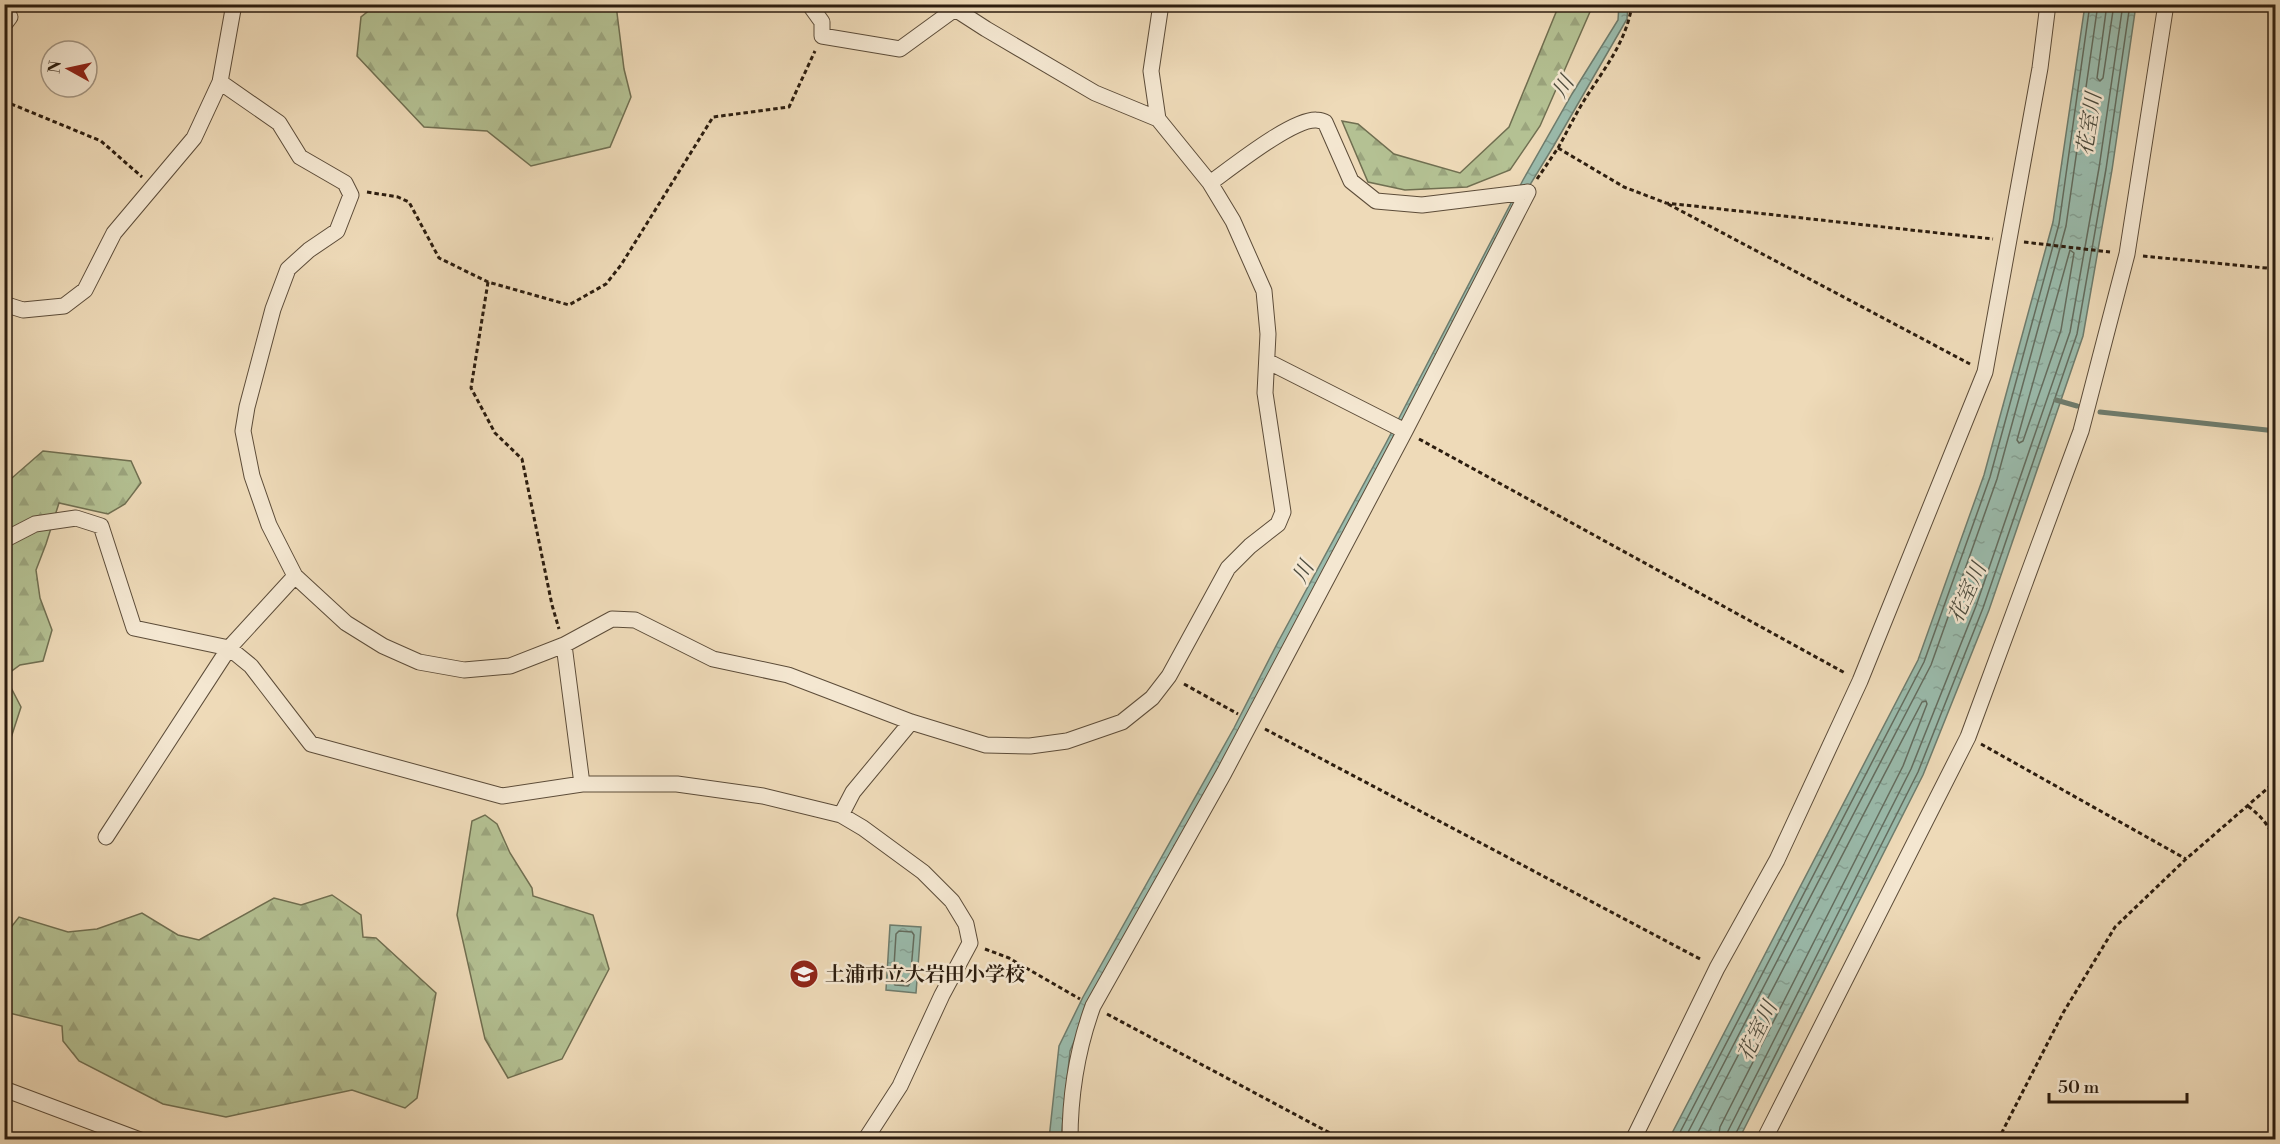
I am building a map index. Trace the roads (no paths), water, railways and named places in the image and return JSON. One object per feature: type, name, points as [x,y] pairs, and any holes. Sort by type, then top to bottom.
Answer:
[{"type":"street","points":[[4,304],[23,310],[64,306],[85,290],[114,233],[194,138],[220,82],[234,4]]},
{"type":"street","points":[[220,82],[279,123],[300,157],[345,183],[351,195],[337,231],[309,250],[288,269],[273,309],[247,407],[243,431],[252,476],[269,525],[295,576],[346,623],[383,646],[419,662],[464,670],[510,666],[564,645],[612,619],[635,620],[713,659],[788,675],[911,722],[986,745],[1030,746],[1067,741],[1122,722],[1152,698],[1169,676],[1228,568],[1250,546],[1278,524],[1283,512],[1265,393],[1268,334],[1264,291],[1233,221],[1210,183],[1158,119],[1095,93],[955,9],[900,49],[822,36],[822,22],[809,4]]},
{"type":"street","points":[[1158,119],[1151,71],[1161,4]]},
{"type":"street","points":[[1633,1140],[1717,968],[1777,860],[1860,681],[1985,372],[2040,68],[2048,4]]},
{"type":"street","points":[[1764,1140],[1968,737],[2081,431],[2127,254],[2166,4]]},
{"type":"street","points":[[4,11],[10,17],[4,25]]},
{"type":"street","points":[[1070,1140],[1070,1104],[1080,1049],[1093,1006],[1251,721],[1405,431],[1528,192],[1422,206],[1376,201],[1351,181],[1325,122],[1315,120],[1299,124],[1210,183]]},
{"type":"street","points":[[1267,361],[1405,431]]},
{"type":"street","points":[[4,540],[34,524],[76,518],[101,526],[134,628],[229,648],[251,666],[311,744],[502,796],[582,784],[677,784],[763,796],[841,815],[863,828],[923,873],[952,901],[966,924],[970,943],[942,995],[900,1086],[865,1140]]},
{"type":"street","points":[[106,837],[229,648],[295,576]]},
{"type":"street","points":[[564,645],[582,784]]},
{"type":"street","points":[[841,815],[853,792],[911,722]]},
{"type":"street","points":[[4,1089],[140,1140]]},
{"type":"water","points":[[1619,5],[1628,5],[1627,19],[1528,188],[1403,427],[1084,1018],[1070,1051],[1061,1139],[1049,1139],[1059,1046],[1083,997],[1234,728],[1523,180],[1618,20]]},
{"type":"water","name":"花室川","points":[[2085,5],[2136,5],[2112,170],[2083,336],[1989,610],[1923,775],[1739,1139],[1669,1139],[1918,660],[1984,475],[2053,222]]},
{"type":"water","points":[[890,925],[921,927],[916,993],[886,990]]},
{"type":"waterway","points":[[2056,400],[2077,406]]},
{"type":"waterway","points":[[2100,412],[2276,431]]},
{"type":"place","name":"土浦市立大岩田小学校","points":[[804,974]]},
{"type":"water label","name":"川","points":[[1563,87]]},
{"type":"water label","name":"川","points":[[1303,572]]}]
